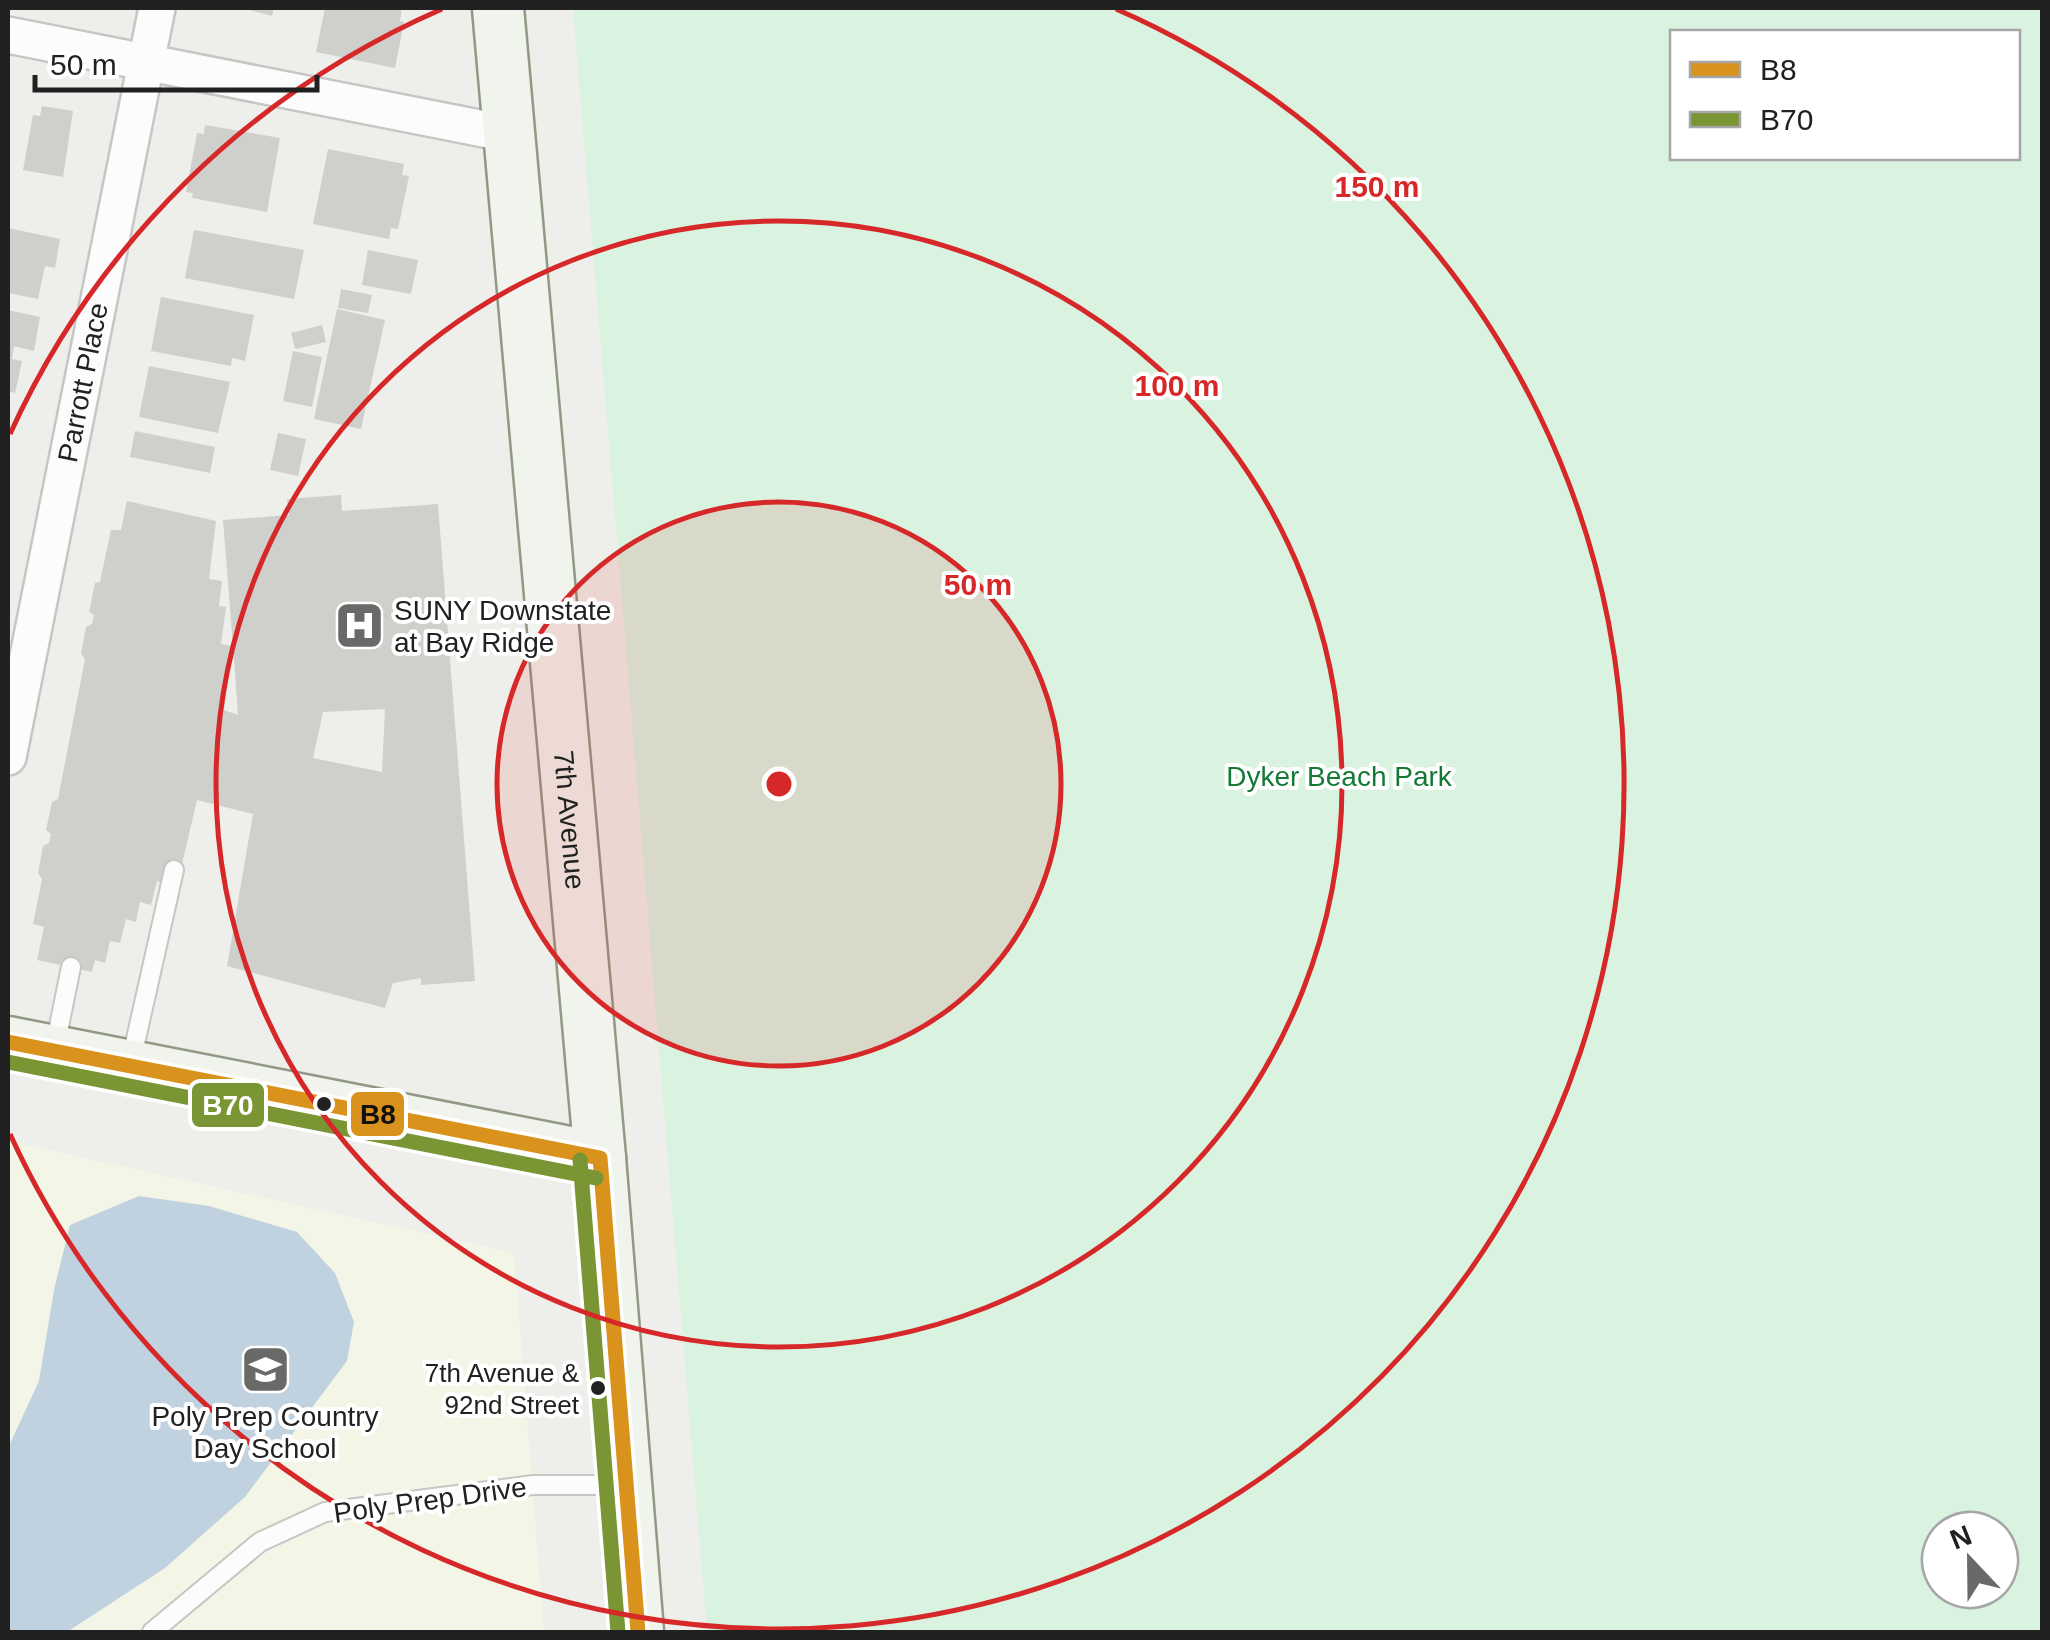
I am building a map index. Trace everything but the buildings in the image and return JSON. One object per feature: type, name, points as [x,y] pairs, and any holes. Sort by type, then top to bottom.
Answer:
[{"type":"main road","name":"7th Avenue","points":[[498,8],[638,1632]]},
{"type":"main road","points":[[30,1047],[600,1158]]},
{"type":"street","name":"Parrott Place","points":[[8,757],[157,8]]},
{"type":"street","points":[[8,34],[509,134]]},
{"type":"lane","points":[[130,1066],[174,870]]},
{"type":"lane","points":[[30,1047],[71,967]]},
{"type":"lane","name":"Poly Prep Drive","points":[[152,1632],[205,1592],[260,1542],[325,1512],[532,1485],[626,1486]]},
{"type":"shaded area","name":"Poly Prep Country Day School","points":[[8,1141],[514,1253],[544,1632],[8,1632]]},
{"type":"green space","name":"Dyker Beach Park","points":[[573,8],[2042,8],[2042,1632],[707,1632]]},
{"type":"water","points":[[139,1196],[209,1206],[297,1232],[335,1273],[354,1322],[347,1361],[245,1497],[165,1568],[67,1632],[8,1632],[8,1448],[39,1381],[54,1290],[70,1225]]},
{"type":"transit line","name":"B8","points":[[8,1042],[600,1158]]},
{"type":"transit line","name":"B70","points":[[8,1062],[596,1178]]},
{"type":"transit line","name":"B8","points":[[600,1158],[638,1632]]},
{"type":"transit line","name":"B70","points":[[580,1160],[618,1632]]},
{"type":"place","name":"SUNY Downstate at Bay Ridge","points":[[359,626]]},
{"type":"place","name":"Poly Prep Country Day School","points":[[265,1369]]},
{"type":"place","name":"7th Avenue & 92nd Street","points":[[598,1388]]}]
